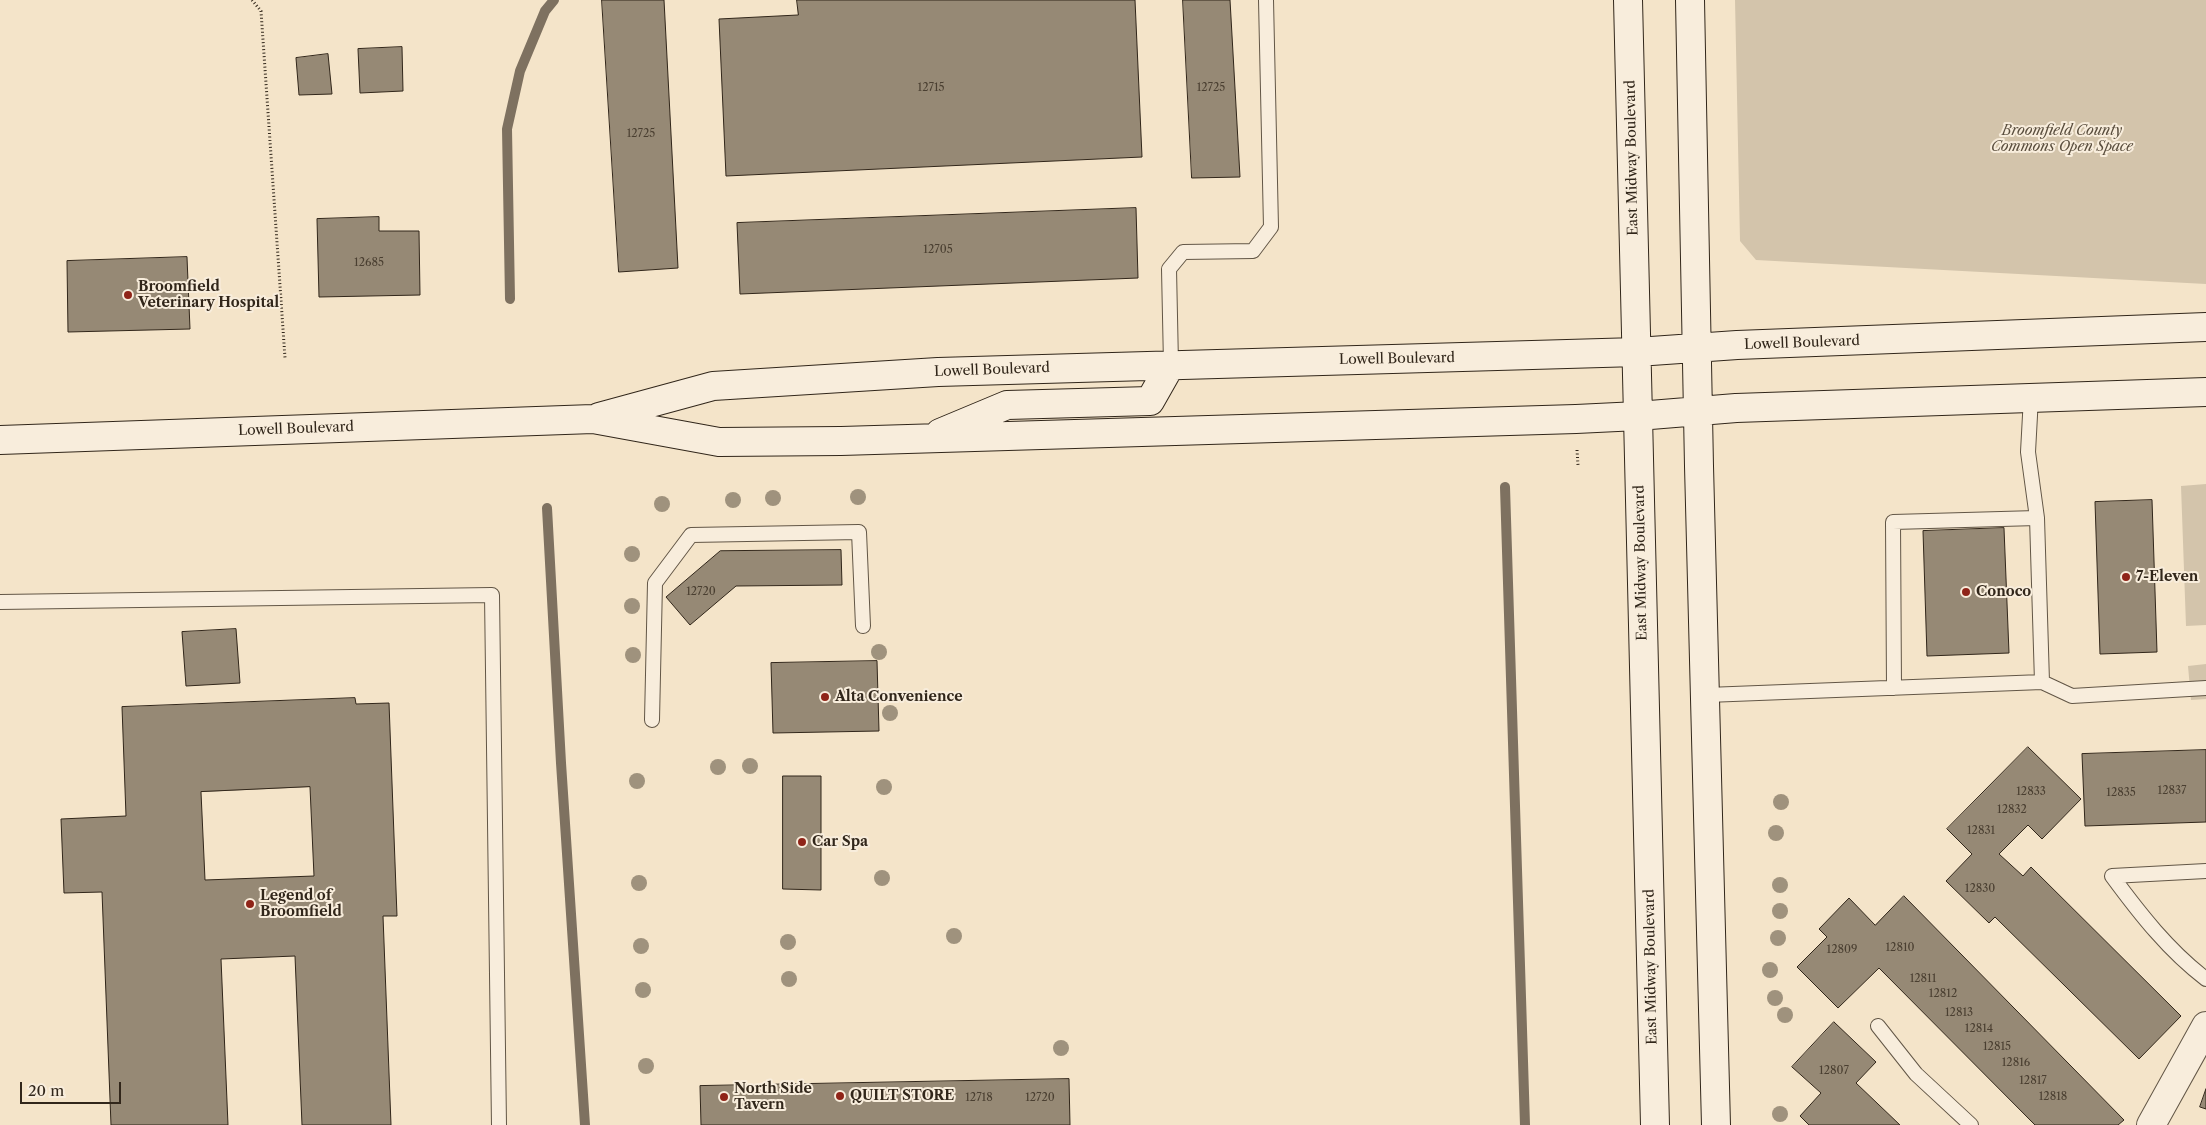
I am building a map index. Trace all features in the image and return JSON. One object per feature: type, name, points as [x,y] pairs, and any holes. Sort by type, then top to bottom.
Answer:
[{"type":"main road","name":"East Midway Boulevard","points":[[1628,0],[1655,1125]]},
{"type":"main road","points":[[1690,0],[1716,1125]]},
{"type":"main road","name":"Lowell Boulevard","points":[[593,419],[713,386],[938,372],[1636,352],[1697,347],[2206,327]]},
{"type":"main road","points":[[925,439],[1007,405],[1150,401],[1171,364]]},
{"type":"main road","name":"Lowell Boulevard","points":[[0,440],[593,419],[719,442],[925,439],[1638,416],[1699,411],[2031,397],[2206,392]]},
{"type":"main road","points":[[2151,1125],[2206,1026]]},
{"type":"lane","points":[[1171,364],[1169,269],[1183,252],[1253,251],[1271,227],[1266,0]]},
{"type":"lane","points":[[2031,397],[2028,452],[2037,518],[2042,682]]},
{"type":"lane","points":[[1894,688],[1894,522],[2037,518]]},
{"type":"lane","points":[[652,720],[655,583],[691,535],[860,532],[863,626]]},
{"type":"lane","points":[[0,602],[492,595],[500,1125]]},
{"type":"lane","points":[[1707,695],[2042,682],[2072,696],[2206,688]]},
{"type":"lane","points":[[2206,871],[2112,876],[2140,914],[2174,950],[2206,979]]},
{"type":"lane","points":[[1878,1026],[1916,1074],[1971,1125]]},
{"type":"path","points":[[252,0],[261,11],[285,358]]},
{"type":"green space","name":"Broomfield County Commons Open Space","points":[[1735,0],[2206,0],[2206,284],[1756,260],[1740,241]]},
{"type":"green space","points":[[2206,484],[2206,625],[2186,626],[2181,486]]},
{"type":"green space","points":[[2206,664],[2206,699],[2191,700],[2188,666]]},
{"type":"building","points":[[602,0],[664,0],[678,268],[619,272]]},
{"type":"building","points":[[797,0],[1135,0],[1142,157],[726,176],[719,19],[798,15]]},
{"type":"building","points":[[1183,0],[1230,0],[1240,177],[1192,178]]},
{"type":"building","points":[[402,47],[403,91],[360,93],[358,49]]},
{"type":"building","points":[[328,54],[332,94],[299,95],[296,58]]},
{"type":"building","points":[[1136,208],[1138,278],[740,294],[737,223]]},
{"type":"building","points":[[379,217],[379,231],[419,231],[420,295],[319,297],[317,219]]},
{"type":"building","name":"Broomfield Veterinary Hospital","points":[[187,257],[190,329],[68,332],[67,261]]},
{"type":"building","name":"7-Eleven","points":[[2152,500],[2157,652],[2100,654],[2095,502]]},
{"type":"building","name":"Conoco","points":[[2004,528],[2009,653],[1927,656],[1923,531]]},
{"type":"building","points":[[841,550],[842,585],[736,586],[690,625],[666,597],[720,551]]},
{"type":"building","points":[[236,629],[240,683],[186,686],[182,632]]},
{"type":"building","name":"Alta Convenience","points":[[877,661],[879,731],[773,733],[771,663]]},
{"type":"building","name":"Legend of Broomfield","points":[[355,698],[356,704],[389,703],[397,916],[383,916],[391,1125],[302,1125],[295,956],[221,959],[228,1125],[111,1125],[102,892],[64,893],[61,819],[126,816],[122,707]],"holes":[[[310,787],[314,876],[205,880],[201,792]]]},
{"type":"building","points":[[2028,747],[2081,799],[2042,839],[2028,825],[1999,854],[2023,876],[2031,867],[2181,1016],[2139,1059],[1995,917],[1989,923],[1946,881],[1972,854],[1947,829]]},
{"type":"building","points":[[2206,750],[2206,822],[2085,826],[2082,754]]},
{"type":"building","name":"Car Spa","points":[[783,776],[821,776],[821,890],[783,889]]},
{"type":"building","points":[[1904,896],[2124,1120],[2118,1125],[2035,1125],[1879,968],[1838,1008],[1797,967],[1827,937],[1819,929],[1849,898],[1875,925]]},
{"type":"building","points":[[1834,1022],[1876,1062],[1856,1083],[1900,1125],[1809,1125],[1800,1116],[1821,1093],[1792,1067]]},
{"type":"building","points":[[1069,1079],[1070,1125],[701,1125],[700,1086]]},
{"type":"building","points":[[2206,1089],[2206,1109],[2200,1107]]},
{"type":"waterway","points":[[510,299],[507,129],[520,71],[545,11],[554,0]]},
{"type":"waterway","points":[[1505,487],[1525,1125]]},
{"type":"waterway","points":[[547,508],[561,763],[585,1125]]},
{"type":"place","name":"Broomfield Veterinary Hospital","points":[[128,295]]},
{"type":"place","name":"7-Eleven","points":[[2126,577]]},
{"type":"place","name":"Conoco","points":[[1966,592]]},
{"type":"place","name":"Alta Convenience","points":[[825,697]]},
{"type":"place","name":"Car Spa","points":[[802,842]]},
{"type":"place","name":"Legend of Broomfield","points":[[250,904]]},
{"type":"place","name":"QUILT STORE","points":[[840,1096]]},
{"type":"place","name":"North Side Tavern","points":[[724,1097]]}]
